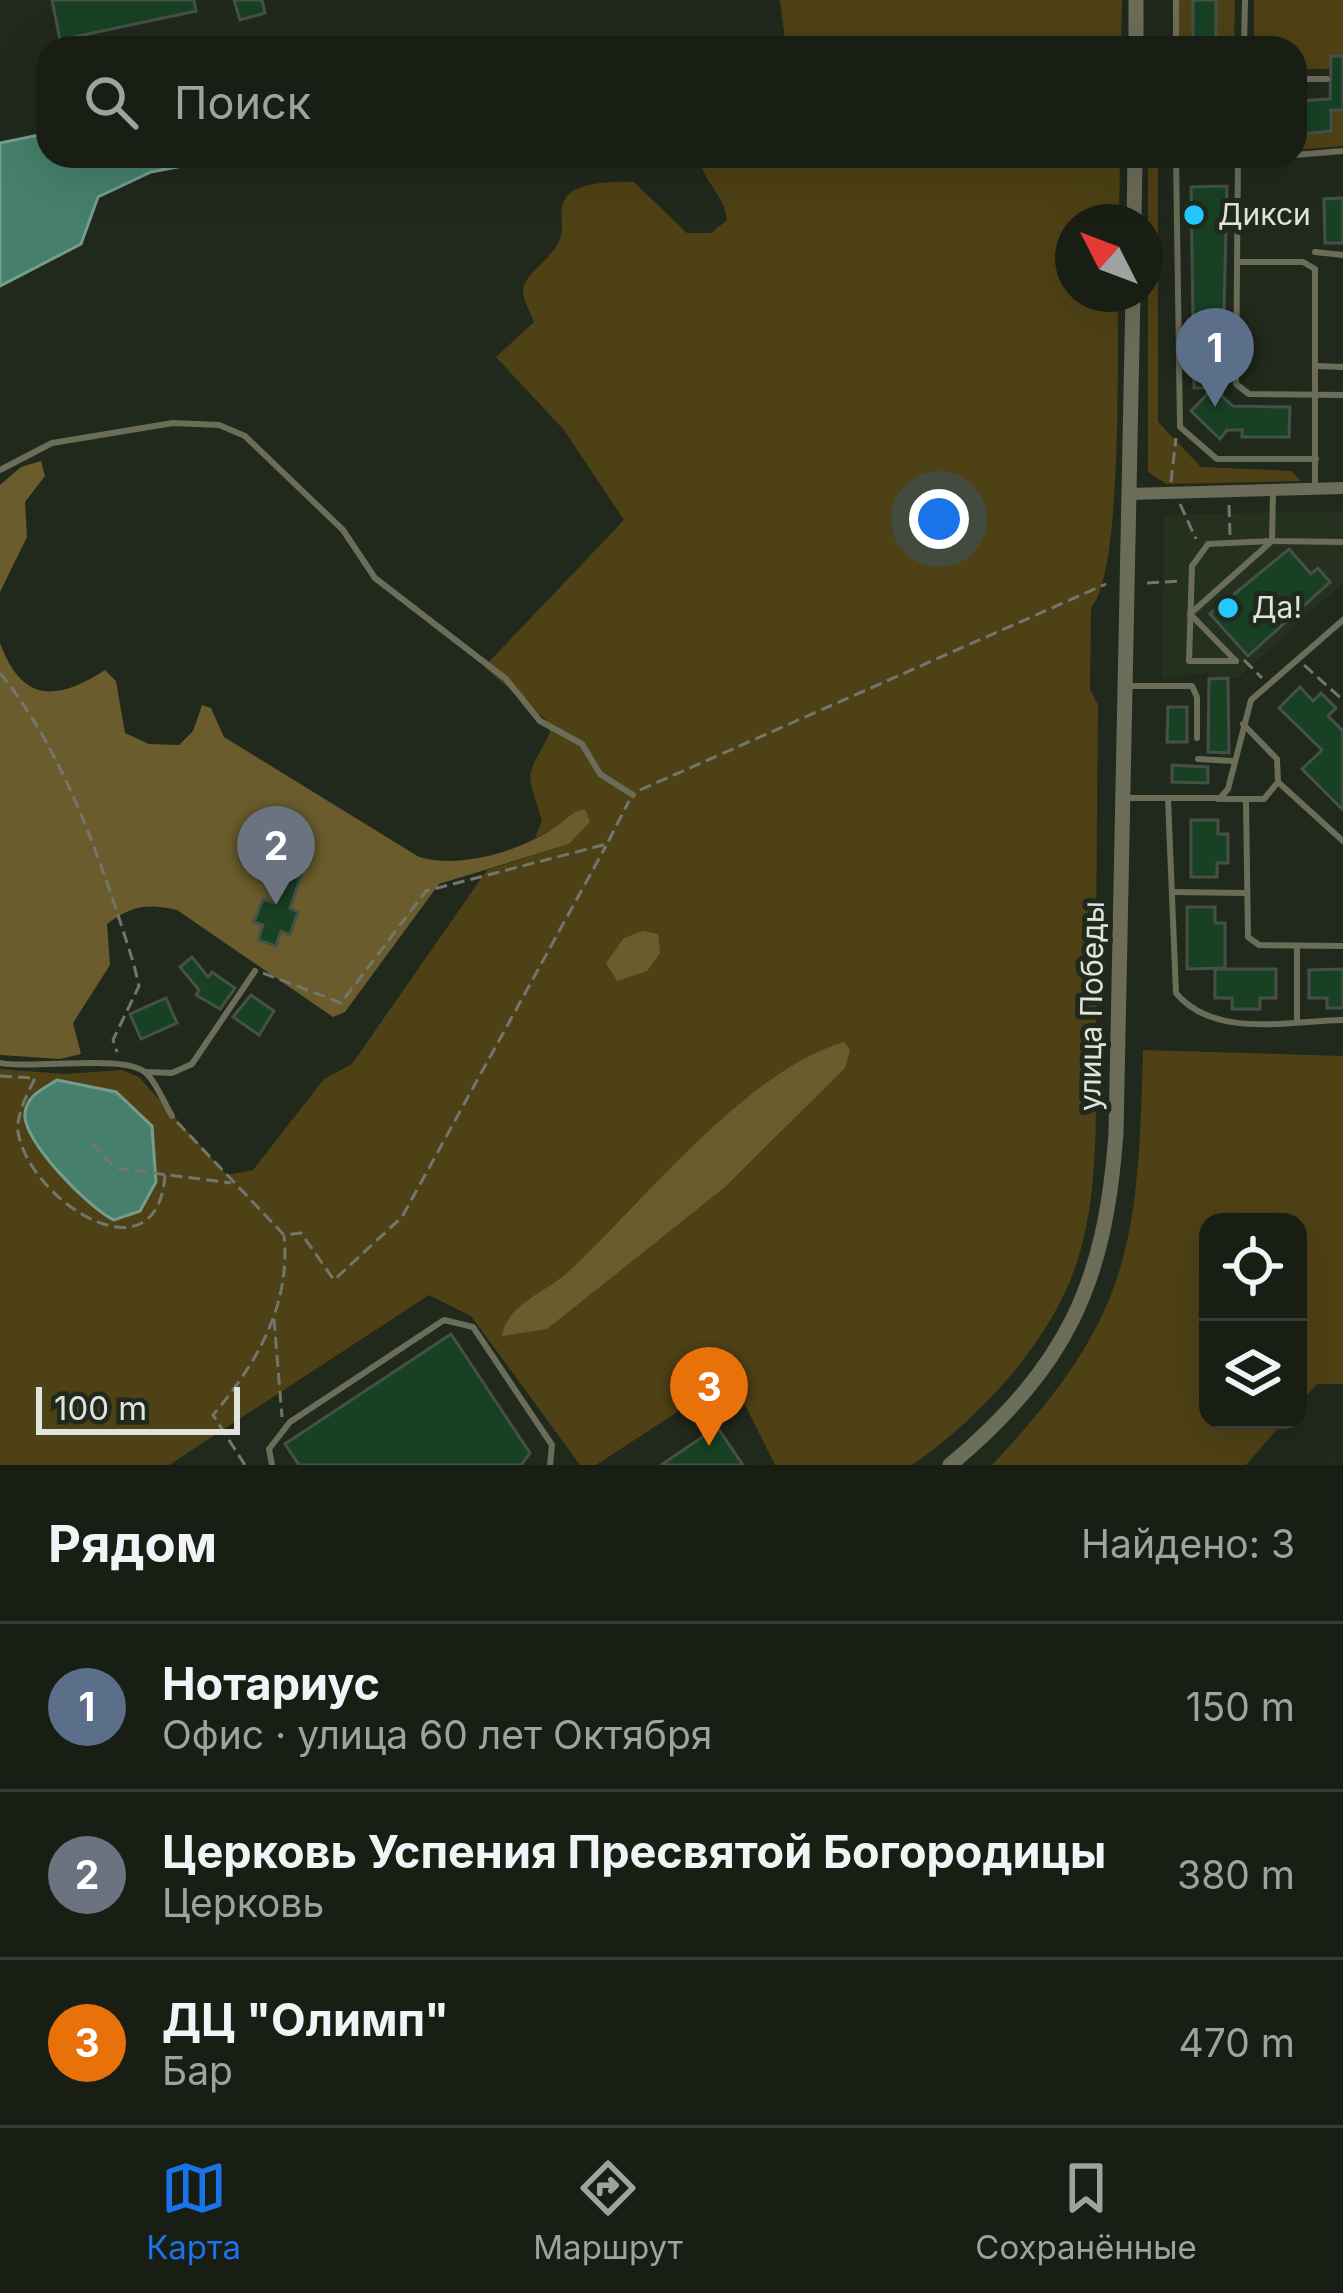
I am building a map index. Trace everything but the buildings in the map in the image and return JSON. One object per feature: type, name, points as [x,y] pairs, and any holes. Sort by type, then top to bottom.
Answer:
[{"type":"street","points":[[1136,0],[1136,36]]},
{"type":"street","points":[[1134,204],[1135,168]]},
{"type":"street","name":"улица Победы","points":[[950,1465],[992,1428],[1048,1363],[1100,1259],[1116,1133],[1133,312]]},
{"type":"street","points":[[1130,494],[1343,488]]},
{"type":"lane","points":[[1176,0],[1176,36]]},
{"type":"lane","points":[[1244,36],[1245,0]]},
{"type":"lane","points":[[1307,79],[1327,79]]},
{"type":"lane","points":[[1307,154],[1343,151]]},
{"type":"lane","points":[[1176,168],[1180,427],[1217,459],[1316,459]]},
{"type":"lane","points":[[1238,168],[1236,384],[1249,394],[1343,395]]},
{"type":"lane","points":[[1315,252],[1343,255]]},
{"type":"lane","points":[[1237,262],[1303,262],[1316,269],[1316,490]]},
{"type":"lane","points":[[1316,367],[1343,367]]},
{"type":"lane","points":[[0,470],[52,443],[173,423],[219,425],[245,436],[343,530],[375,578],[506,679],[540,721],[583,744],[599,774],[633,795]]},
{"type":"lane","points":[[1190,614],[1272,541],[1273,491]]},
{"type":"lane","points":[[1236,661],[1189,661],[1192,566],[1208,544],[1343,542]]},
{"type":"lane","points":[[1190,614],[1236,661]]},
{"type":"lane","points":[[1214,799],[1228,788],[1251,700],[1339,623],[1343,633]]},
{"type":"lane","points":[[1124,686],[1192,686],[1197,697],[1197,738]]},
{"type":"lane","points":[[1122,798],[1264,800],[1278,782],[1277,759],[1243,724]]},
{"type":"lane","points":[[1198,759],[1234,761]]},
{"type":"lane","points":[[1278,782],[1343,841]]},
{"type":"lane","points":[[1168,799],[1172,983],[1182,1000],[1215,1022],[1343,1021]]},
{"type":"lane","points":[[1246,801],[1245,929],[1253,943],[1343,946]]},
{"type":"lane","points":[[1172,892],[1245,892]]},
{"type":"lane","points":[[1297,1021],[1298,946]]},
{"type":"lane","points":[[0,1063],[67,1068],[132,1063],[147,1072],[172,1073],[192,1064],[255,971]]},
{"type":"lane","points":[[147,1072],[172,1116]]},
{"type":"lane","points":[[272,1465],[269,1449],[282,1429],[444,1320],[473,1327],[552,1445],[550,1465]]},
{"type":"path","points":[[1170,484],[1180,427]]},
{"type":"path","points":[[1180,503],[1202,551]]},
{"type":"path","points":[[1229,505],[1231,543]]},
{"type":"path","points":[[1147,583],[1191,581]]},
{"type":"path","points":[[284,1234],[301,1233],[334,1280],[402,1217],[633,795],[659,778],[1106,584]]},
{"type":"path","points":[[1236,661],[1246,660],[1268,684]]},
{"type":"path","points":[[1298,660],[1343,700]]},
{"type":"path","points":[[0,673],[25,704],[71,788],[121,924],[139,986],[113,1040],[116,1054],[132,1063]]},
{"type":"path","points":[[255,971],[341,1003],[427,891],[607,844]]},
{"type":"path","points":[[0,1076],[35,1078],[17,1129],[29,1162],[56,1195],[89,1222],[132,1225],[151,1218],[163,1202],[165,1174]]},
{"type":"path","points":[[172,1116],[284,1234],[287,1264],[274,1317],[250,1371],[213,1415],[245,1465]]},
{"type":"path","points":[[92,1143],[116,1168],[233,1183]]},
{"type":"path","points":[[274,1317],[282,1429]]},
{"type":"shaded area","points":[[780,0],[1122,0],[1121,36],[784,36]]},
{"type":"shaded area","points":[[1178,0],[1235,0],[1234,36],[1178,36]]},
{"type":"shaded area","points":[[1254,0],[1343,0],[1343,56],[1331,56],[1331,69],[1307,69],[1307,36],[1254,36]]},
{"type":"shaded area","points":[[1331,110],[1343,110],[1343,146],[1307,149],[1307,133],[1331,130]]},
{"type":"shaded area","points":[[36,136],[36,168],[172,168],[151,172],[98,197],[81,244],[0,286],[0,143]]},
{"type":"shaded area","points":[[702,168],[1120,168],[1119,204],[1055,204],[1055,312],[1118,312],[1113,508],[1109,552],[1091,608],[1090,689],[1098,705],[1093,1175],[1077,1262],[1050,1321],[987,1401],[912,1465],[775,1465],[731,1377],[596,1465],[580,1465],[471,1316],[429,1295],[169,1465],[0,1465],[0,1069],[65,1074],[122,1070],[139,1077],[227,1175],[253,1170],[324,1079],[352,1064],[487,870],[569,844],[557,827],[535,838],[542,821],[530,776],[550,733],[546,720],[484,667],[624,520],[564,430],[496,357],[534,322],[524,299],[524,285],[556,246],[569,194],[600,183],[634,182],[687,233],[711,233],[727,220]]},
{"type":"shaded area","points":[[1148,168],[1158,168],[1158,204],[1148,204]]},
{"type":"shaded area","points":[[1148,312],[1158,312],[1158,422],[1201,467],[1292,471],[1300,481],[1166,484],[1148,472]]},
{"type":"shaded area","points":[[41,461],[45,476],[25,502],[27,537],[0,592],[0,485],[21,467]]},
{"type":"shaded area","points":[[1343,511],[1343,583],[1238,678],[1209,679],[1208,673],[1162,678],[1164,515]]},
{"type":"shaded area","points":[[0,643],[20,678],[44,691],[72,687],[105,670],[116,681],[125,733],[149,744],[179,745],[193,731],[202,705],[211,708],[224,737],[419,857],[452,861],[506,851],[585,809],[590,822],[569,844],[439,884],[345,1012],[333,1017],[177,910],[148,907],[124,913],[107,924],[110,965],[73,1023],[81,1054],[60,1059],[0,1055]]},
{"type":"shaded area","points":[[643,931],[658,934],[660,953],[647,971],[617,981],[606,963],[624,938]]},
{"type":"shaded area","points":[[844,1042],[850,1050],[845,1068],[725,1187],[547,1329],[502,1336],[519,1307],[567,1273],[733,1109],[807,1057]]},
{"type":"shaded area","points":[[1143,1050],[1343,1056],[1343,1384],[1317,1384],[1307,1396],[1307,1213],[1199,1213],[1199,1429],[1277,1429],[1246,1465],[992,1465],[1074,1365],[1100,1321],[1130,1229]]},
{"type":"shaded area","points":[[57,1080],[116,1092],[152,1126],[156,1182],[140,1211],[114,1220],[103,1214],[59,1173],[34,1140],[26,1107],[36,1093]]},
{"type":"place","name":"Дикси","points":[[1194,215]]},
{"type":"place","name":"Нотариус","points":[[1215,407]]},
{"type":"place","name":"Да!","points":[[1228,608]]},
{"type":"place","name":"Церковь Успения Пресвятой Богородицы","points":[[276,905]]},
{"type":"place","name":"ДЦ \"Олимп\"","points":[[709,1446]]}]
